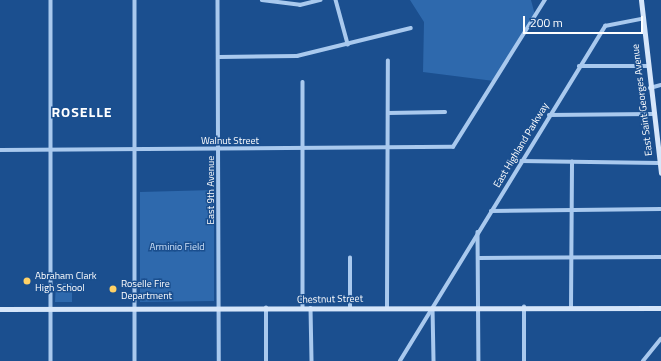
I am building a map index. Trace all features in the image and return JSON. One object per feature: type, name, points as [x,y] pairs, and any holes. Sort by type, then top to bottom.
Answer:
[{"type":"street","points":[[51,0],[51,361]]},
{"type":"street","points":[[134,0],[135,361]]},
{"type":"street","name":"East 9th Avenue","points":[[218,0],[219,361]]},
{"type":"street","points":[[265,0],[300,5],[320,0]]},
{"type":"street","points":[[336,0],[348,44]]},
{"type":"street","name":"Walnut Street","points":[[0,150],[446,148],[458,141],[545,0]]},
{"type":"street","name":"East Saint Georges Avenue","points":[[641,0],[652,114],[661,173]]},
{"type":"street","name":"East Highland Parkway","points":[[400,361],[579,66],[608,22],[642,19]]},
{"type":"street","points":[[219,57],[296,56],[411,28]]},
{"type":"street","points":[[387,307],[388,61]]},
{"type":"street","points":[[579,66],[647,66]]},
{"type":"street","points":[[303,82],[303,308]]},
{"type":"street","points":[[650,88],[661,84]]},
{"type":"street","points":[[388,113],[444,112]]},
{"type":"street","points":[[549,115],[652,114]]},
{"type":"street","points":[[521,161],[659,163]]},
{"type":"street","points":[[571,308],[572,162]]},
{"type":"street","points":[[491,211],[661,209]]},
{"type":"street","points":[[478,231],[479,361]]},
{"type":"street","points":[[479,258],[661,257]]},
{"type":"street","points":[[350,258],[350,307]]},
{"type":"street","name":"Chestnut Street","points":[[0,309],[219,309],[350,307],[661,308]]},
{"type":"street","points":[[433,307],[434,361]]},
{"type":"street","points":[[524,307],[524,361]]},
{"type":"street","points":[[266,308],[266,361]]},
{"type":"street","points":[[312,308],[312,361]]},
{"type":"street","points":[[643,361],[661,339]]},
{"type":"green space","points":[[410,0],[531,0],[535,15],[494,81],[423,72],[424,22]]},
{"type":"green space","name":"Arminio Field","points":[[214,190],[214,301],[140,302],[140,192]]},
{"type":"green space","points":[[56,283],[72,283],[72,302],[55,302]]},
{"type":"place","name":"Abraham Clark High School","points":[[27,281]]},
{"type":"place","name":"Roselle Fire Department","points":[[113,289]]},
{"type":"district","name":"ROSELLE","points":[[82,112]]}]
